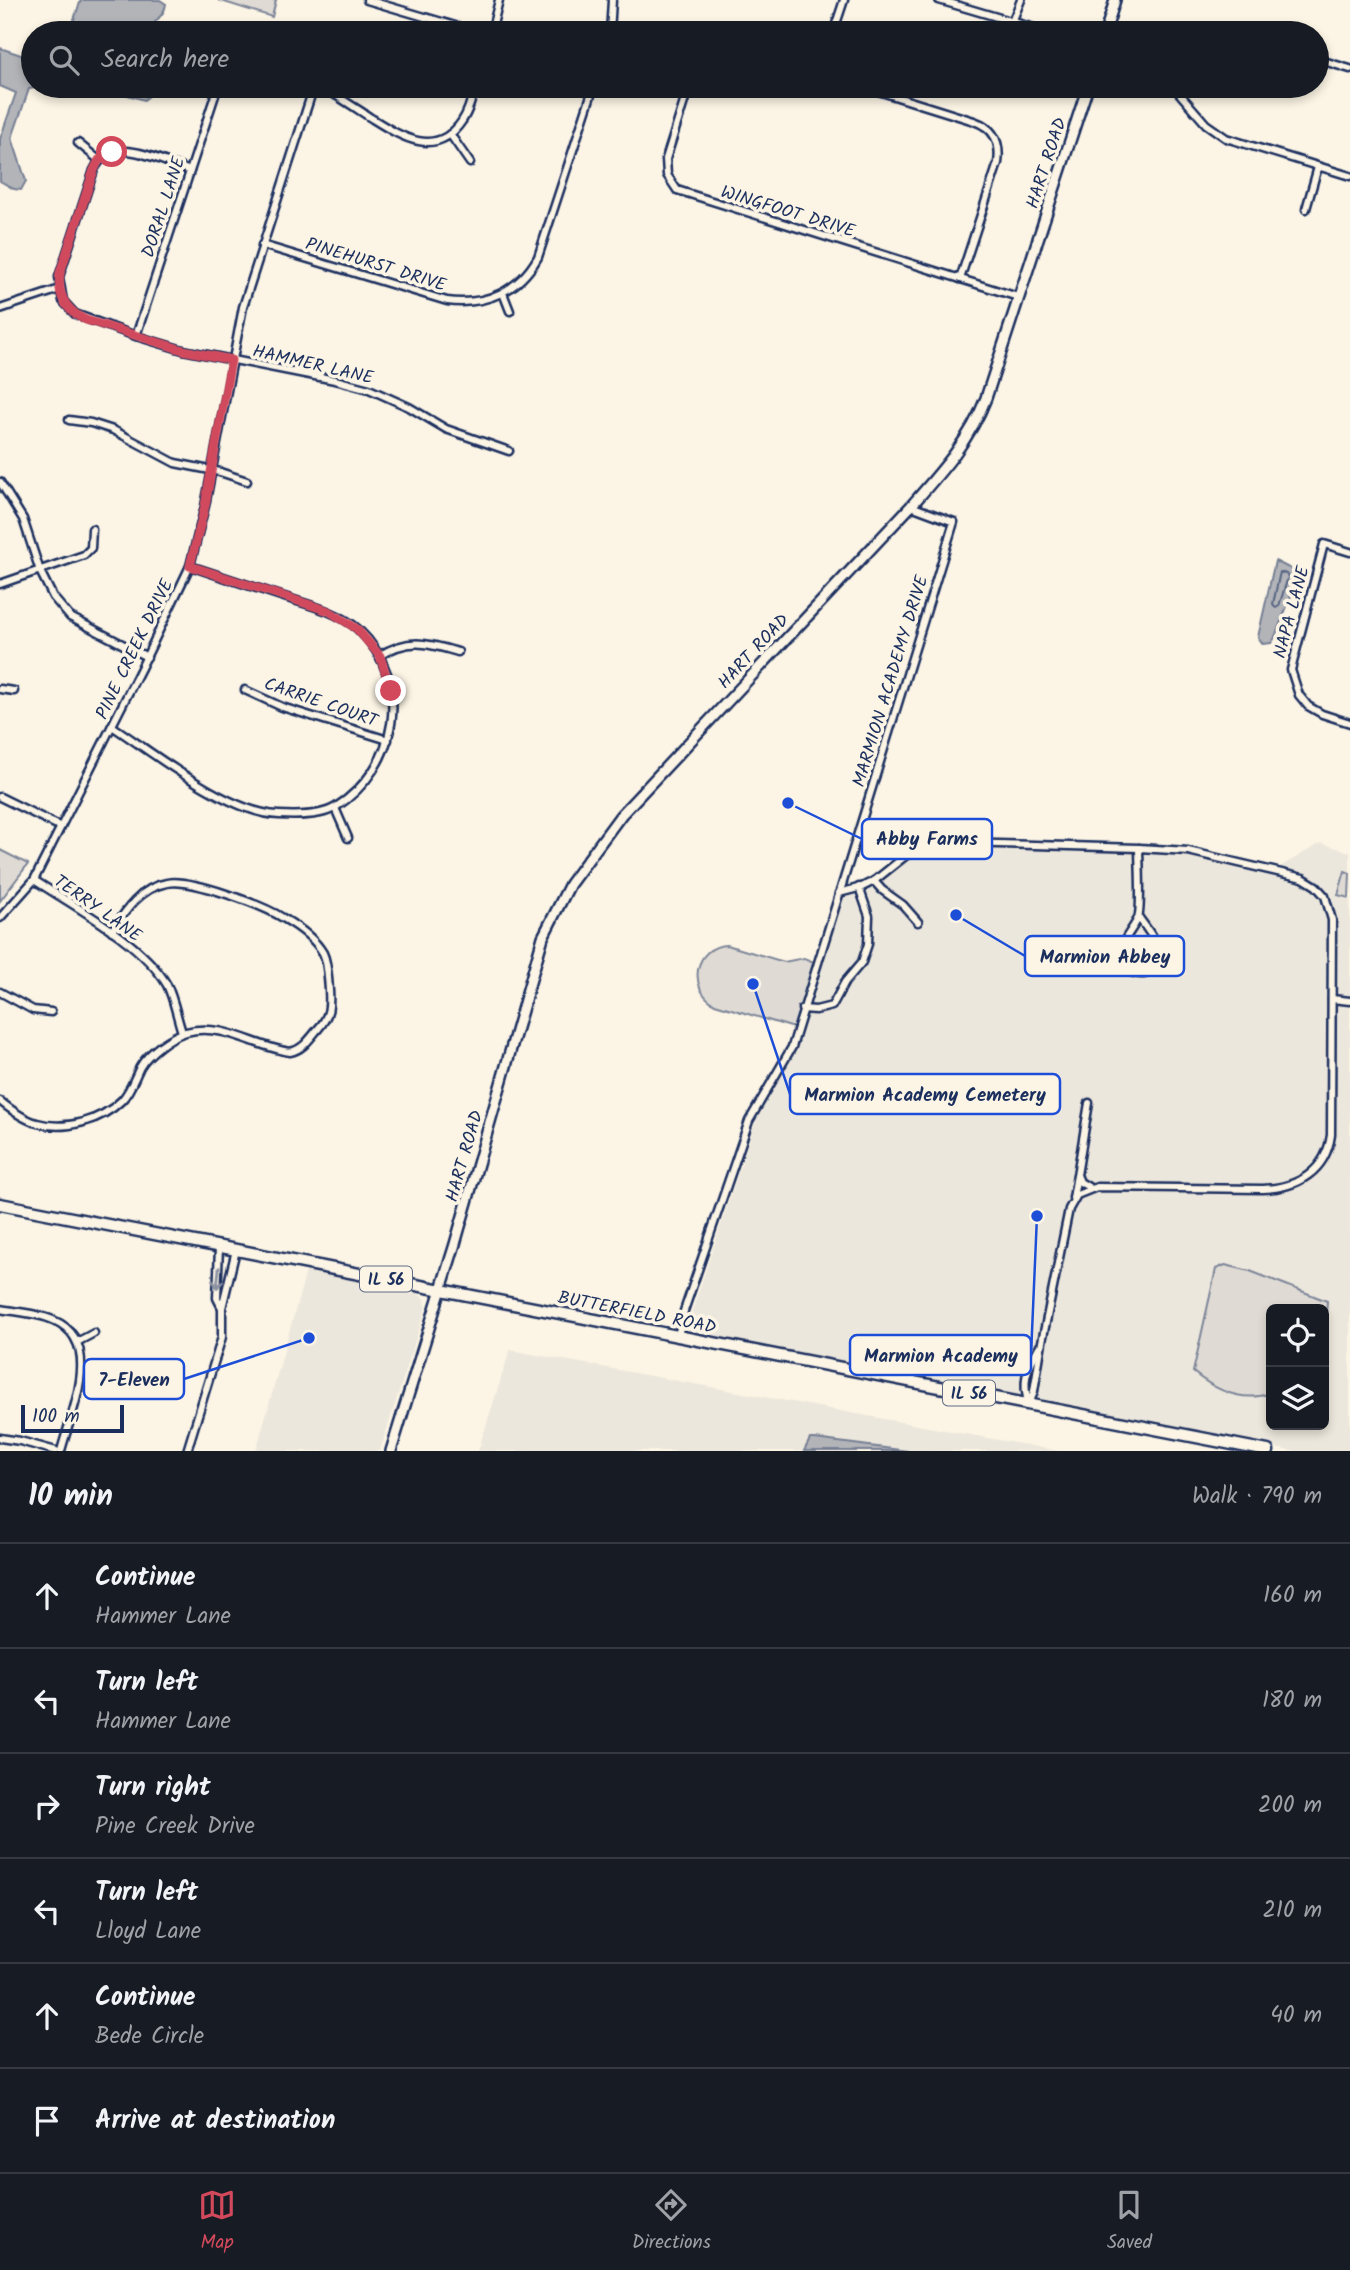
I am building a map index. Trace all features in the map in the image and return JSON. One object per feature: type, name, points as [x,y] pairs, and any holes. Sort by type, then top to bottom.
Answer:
[{"type":"main road","name":"BUTTERFIELD ROAD","points":[[0,1204],[1268,1451]]},
{"type":"street","points":[[367,0],[438,21]]},
{"type":"street","points":[[494,21],[499,0]]},
{"type":"street","points":[[611,21],[612,0]]},
{"type":"street","points":[[837,21],[844,0]]},
{"type":"street","points":[[939,0],[1009,21]]},
{"type":"street","points":[[1012,21],[1021,0]]},
{"type":"street","points":[[1109,21],[1115,0]]},
{"type":"street","points":[[1329,63],[1350,69]]},
{"type":"street","name":"DORAL LANE","points":[[136,336],[214,98]]},
{"type":"street","name":"PINE CREEK DRIVE","points":[[0,918],[34,880],[190,566],[243,307],[310,98]]},
{"type":"street","points":[[340,98],[409,140],[430,142],[450,134],[466,115],[471,98]]},
{"type":"street","name":"PINEHURST DRIVE","points":[[262,245],[447,301],[476,302],[503,293],[523,278],[538,257],[590,98]]},
{"type":"street","name":"WINGFOOT DRIVE","points":[[685,98],[666,159],[667,175],[677,190],[1018,297]]},
{"type":"street","points":[[900,98],[982,124],[995,135],[998,163],[960,279]]},
{"type":"street","name":"HART ROAD","points":[[391,1451],[442,1289],[543,937],[570,884],[621,815],[911,506],[946,466],[977,422],[1084,98]]},
{"type":"street","points":[[1183,98],[1206,124],[1226,138],[1350,176]]},
{"type":"street","points":[[450,134],[470,163]]},
{"type":"street","points":[[78,143],[99,160]]},
{"type":"street","points":[[0,309],[60,289],[60,273],[99,160],[112,152],[124,150],[190,171]]},
{"type":"street","points":[[1306,209],[1318,167]]},
{"type":"street","name":"HAMMER LANE","points":[[60,289],[63,301],[75,314],[183,350],[369,389],[409,407],[446,429],[509,451]]},
{"type":"street","points":[[503,293],[510,311]]},
{"type":"street","points":[[69,420],[113,430],[175,463],[247,481]]},
{"type":"street","points":[[0,482],[23,519],[40,571],[53,597],[70,617],[146,657]]},
{"type":"street","name":"MARMION ACADEMY DRIVE","points":[[678,1336],[688,1298],[749,1121],[792,1047],[954,522],[911,506]]},
{"type":"street","points":[[0,584],[85,555],[91,548],[92,529]]},
{"type":"street","name":"NAPA LANE","points":[[1350,552],[1324,544],[1291,670],[1298,695],[1308,706],[1322,714],[1350,723]]},
{"type":"street","points":[[112,726],[171,768],[242,806],[276,816],[308,815],[335,808],[375,771],[394,717],[391,691],[380,656],[357,629],[329,611],[190,566]]},
{"type":"street","points":[[380,656],[395,646],[423,642],[458,652]]},
{"type":"street","points":[[0,689],[14,691]]},
{"type":"street","name":"CARRIE COURT","points":[[246,690],[282,707],[388,740]]},
{"type":"street","points":[[0,797],[61,827]]},
{"type":"street","points":[[335,808],[348,838]]},
{"type":"street","points":[[839,893],[874,881],[923,842],[1139,848],[1197,853],[1295,876],[1316,886],[1328,902],[1332,920],[1331,1135],[1327,1152],[1311,1174],[1293,1184],[1274,1189],[1090,1188],[1080,1182],[1077,1175]]},
{"type":"street","points":[[1139,848],[1139,918],[1123,940],[1119,951],[1125,970],[1148,974],[1157,968],[1160,957],[1151,933],[1139,918]]},
{"type":"street","name":"TERRY LANE","points":[[34,880],[112,931],[145,960],[166,985],[182,1032]]},
{"type":"street","points":[[874,881],[918,922]]},
{"type":"street","points":[[0,1101],[14,1112],[38,1123],[69,1125],[83,1122],[101,1115],[123,1099],[143,1063],[182,1032],[216,1029],[287,1052],[299,1049],[329,1013],[323,952],[300,928],[281,916],[207,888],[169,882],[157,886],[126,909],[112,931]]},
{"type":"street","points":[[802,1009],[816,1010],[832,1006],[845,982],[862,962],[868,944],[869,916],[859,887]]},
{"type":"street","points":[[0,992],[33,1010],[51,1012]]},
{"type":"street","points":[[1332,999],[1350,1001]]},
{"type":"street","points":[[1029,1405],[1073,1200],[1089,1103]]},
{"type":"street","points":[[1073,1200],[1090,1188]]},
{"type":"street","points":[[219,1247],[217,1298],[222,1308]]},
{"type":"street","points":[[187,1451],[222,1337],[222,1308],[236,1250]]},
{"type":"street","points":[[0,1309],[51,1319],[67,1329],[82,1353],[82,1368],[59,1451],[0,1438]]},
{"type":"street","points":[[77,1342],[94,1333]]},
{"type":"street","points":[[1029,1405],[1024,1388],[1029,1364],[1042,1342]]},
{"type":"shaded area","points":[[218,0],[276,0],[272,17]]},
{"type":"shaded area","points":[[923,838],[1190,847],[1278,868],[1321,843],[1350,852],[1350,1451],[1291,1451],[685,1332],[755,1123],[803,1018],[844,887],[871,878]]},
{"type":"shaded area","points":[[0,850],[28,864],[0,901]]},
{"type":"shaded area","points":[[1345,871],[1350,873],[1349,898],[1338,895]]},
{"type":"shaded area","points":[[727,945],[784,962],[804,958],[814,962],[794,1028],[715,1004],[706,997],[700,989],[698,979],[701,960],[716,947]]},
{"type":"shaded area","points":[[1225,1265],[1250,1271],[1327,1301],[1327,1304],[1266,1304],[1266,1394],[1250,1396],[1230,1393],[1193,1372],[1216,1269]]},
{"type":"shaded area","points":[[307,1268],[415,1292],[425,1299],[425,1311],[380,1451],[256,1451]]},
{"type":"shaded area","points":[[510,1350],[1059,1451],[478,1451]]},
{"type":"water","points":[[81,0],[160,0],[166,4],[156,21],[73,21]]},
{"type":"water","points":[[0,48],[21,55],[21,98],[26,98],[12,138],[26,181],[21,190],[0,181],[0,139],[16,93],[0,86]]},
{"type":"water","points":[[1275,561],[1295,574],[1290,599],[1274,639],[1271,643],[1263,644],[1258,637]]},
{"type":"water","points":[[810,1439],[815,1439],[908,1451],[804,1451]]},
{"type":"place","name":"Abby Farms","points":[[788,803]]},
{"type":"place","name":"Marmion Abbey","points":[[956,915]]},
{"type":"place","name":"Marmion Academy Cemetery","points":[[753,984]]},
{"type":"place","name":"Marmion Academy","points":[[1037,1216]]},
{"type":"place","name":"7-Eleven","points":[[309,1338]]},
{"type":"route","points":[[112,152],[99,160],[94,170],[60,273],[59,285],[63,301],[75,314],[86,320],[183,350],[231,360],[205,506],[190,566],[329,611],[357,629],[380,656],[391,691]]}]
